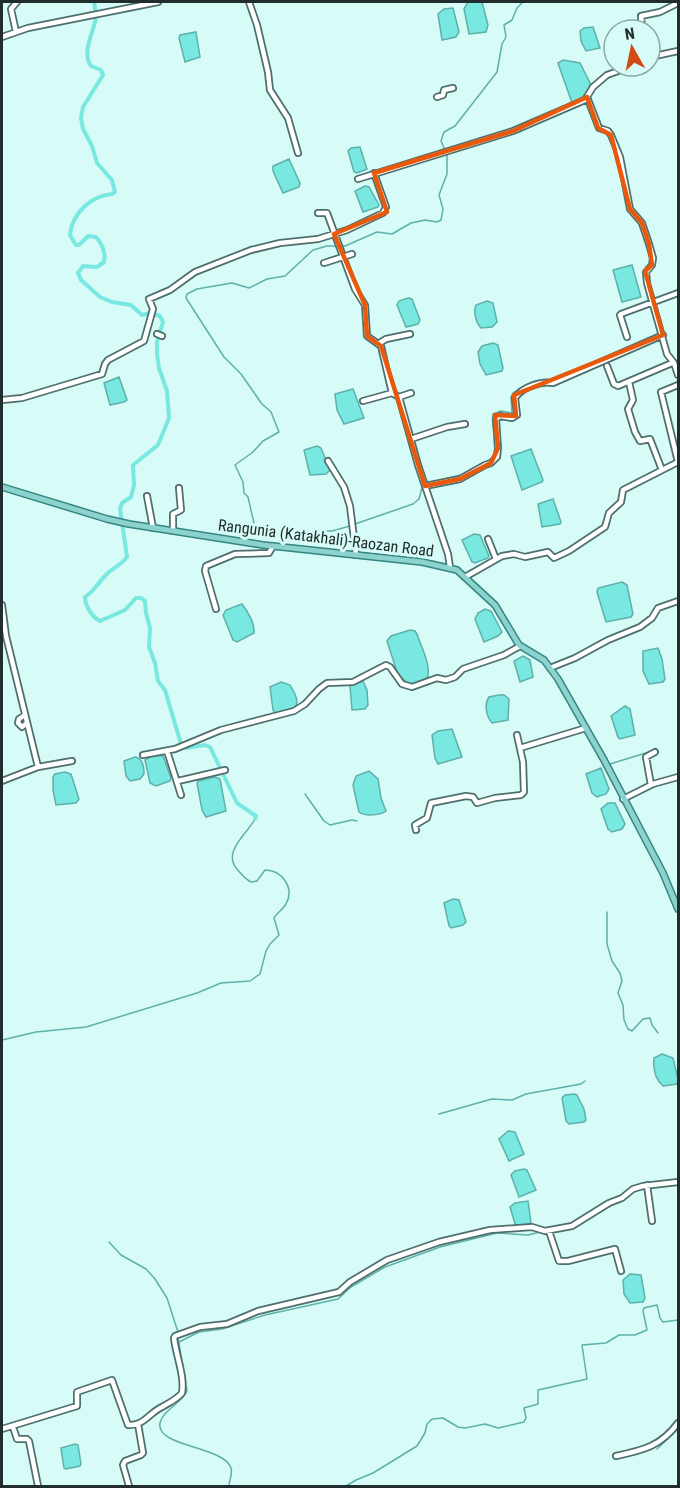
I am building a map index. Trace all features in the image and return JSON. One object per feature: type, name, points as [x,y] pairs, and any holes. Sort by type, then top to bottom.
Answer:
[{"type":"main road","name":"Rangunia (Katakhali)-Raozan Road","points":[[2,487],[119,522],[273,546],[450,567],[465,577],[495,604],[520,646],[540,657],[550,668],[586,728],[663,873],[678,909]]},
{"type":"street","points":[[16,32],[11,9],[17,2]]},
{"type":"street","points":[[2,37],[99,13],[158,2]]},
{"type":"street","points":[[249,2],[257,25],[270,90],[288,118],[298,153]]},
{"type":"street","points":[[641,18],[641,16],[660,12],[678,3]]},
{"type":"street","points":[[662,54],[678,51]]},
{"type":"street","points":[[358,179],[513,131],[527,123],[575,105],[587,97],[593,87],[604,78]]},
{"type":"street","points":[[437,97],[443,95],[444,90],[453,88]]},
{"type":"street","points":[[587,97],[599,129],[608,131],[611,135],[620,157],[630,209],[642,223],[649,244],[653,261],[646,270],[646,275],[663,335],[678,375]]},
{"type":"street","points":[[2,400],[22,398],[102,374],[109,358],[143,342],[152,313],[150,298],[170,290],[190,275],[254,249],[280,243],[318,239],[334,234],[386,211],[374,173]]},
{"type":"street","points":[[318,213],[327,213],[355,289],[364,305],[367,336],[381,346],[392,393]]},
{"type":"street","points":[[324,263],[352,254]]},
{"type":"street","points":[[627,337],[620,315],[678,293]]},
{"type":"street","points":[[378,344],[386,339],[410,334]]},
{"type":"street","points":[[425,486],[460,479],[491,463],[497,457],[496,419],[501,416],[512,418],[517,415],[515,398],[518,393],[542,383],[553,383],[663,335]]},
{"type":"street","points":[[607,366],[615,386],[620,386],[672,363]]},
{"type":"street","points":[[629,382],[633,400],[628,409],[635,432],[640,441],[650,439],[662,470]]},
{"type":"street","points":[[465,577],[508,555],[525,557],[548,552],[554,558],[569,551],[605,526],[609,513],[621,502],[623,490],[678,462],[661,392],[678,385]]},
{"type":"street","points":[[363,401],[392,393],[399,397],[425,486],[442,534],[450,567]]},
{"type":"street","points":[[399,397],[411,393]]},
{"type":"street","points":[[411,439],[465,424]]},
{"type":"street","points":[[328,461],[344,487],[350,506],[354,521],[356,555]]},
{"type":"street","points":[[173,531],[173,514],[180,512],[182,507],[179,488]]},
{"type":"street","points":[[147,496],[153,528]]},
{"type":"street","points":[[488,539],[496,560]]},
{"type":"street","points":[[216,609],[205,571],[206,566],[235,554],[269,553],[273,546]]},
{"type":"street","points":[[550,668],[640,627],[652,618],[658,608],[678,601]]},
{"type":"street","points":[[2,605],[6,636],[38,767]]},
{"type":"street","points":[[143,755],[167,751],[228,727],[294,711],[327,683],[353,682],[386,665],[408,688],[432,679],[446,680],[454,677],[463,669],[504,655],[520,646]]},
{"type":"street","points":[[25,715],[19,719],[18,723],[22,726],[27,723]]},
{"type":"street","points":[[520,748],[586,728]]},
{"type":"street","points":[[416,830],[415,825],[427,818],[430,803],[466,796],[473,797],[477,803],[482,803],[524,792],[523,762],[517,735]]},
{"type":"street","points":[[167,751],[182,795]]},
{"type":"street","points":[[651,785],[646,757],[655,752]]},
{"type":"street","points":[[2,782],[38,767],[72,761]]},
{"type":"street","points":[[178,781],[225,770]]},
{"type":"street","points":[[623,799],[651,785],[678,777]]},
{"type":"street","points":[[2,1430],[77,1406],[77,1392],[111,1380],[114,1382],[128,1425],[138,1424],[182,1393],[175,1336],[200,1328],[227,1324],[258,1311],[334,1294],[387,1260],[439,1242],[470,1236],[475,1232],[532,1227],[549,1231],[577,1224],[609,1203],[622,1198],[633,1189],[647,1185],[678,1182]]},
{"type":"street","points":[[647,1185],[652,1221]]},
{"type":"street","points":[[549,1231],[559,1261],[568,1261],[615,1249],[621,1271]]},
{"type":"street","points":[[616,1456],[656,1445],[673,1431],[678,1423]]},
{"type":"street","points":[[129,1486],[123,1465],[125,1461],[143,1453],[138,1424]]},
{"type":"street","points":[[14,1426],[18,1440],[27,1439],[29,1441],[38,1486]]},
{"type":"highlighted area","points":[[587,97],[598,128],[611,135],[630,209],[642,223],[649,244],[652,265],[645,271],[663,335],[514,395],[516,416],[495,415],[498,448],[491,463],[460,479],[425,486],[381,346],[367,336],[365,305],[334,234],[387,212],[374,173],[513,131]]},
{"type":"water","points":[[468,2],[482,2],[488,25],[486,32],[469,34],[464,9]]},
{"type":"water","points":[[453,8],[459,32],[456,37],[442,40],[438,14],[444,9]]},
{"type":"water","points":[[593,27],[600,48],[586,51],[581,41],[580,31]]},
{"type":"water","points":[[196,32],[200,57],[185,62],[180,35]]},
{"type":"water","points":[[563,60],[580,63],[590,83],[587,93],[572,103],[558,63]]},
{"type":"water","points":[[360,147],[367,169],[357,173],[354,172],[348,151],[351,148]]},
{"type":"water","points":[[289,159],[300,183],[299,187],[283,193],[273,166]]},
{"type":"water","points":[[365,186],[369,187],[379,205],[363,212],[355,191]]},
{"type":"water","points":[[632,265],[641,297],[622,302],[613,270]]},
{"type":"water","points":[[412,299],[420,320],[418,324],[406,327],[397,305],[399,301]]},
{"type":"water","points":[[487,301],[493,303],[497,322],[492,327],[481,328],[475,308],[476,305]]},
{"type":"water","points":[[493,343],[498,345],[503,368],[502,371],[486,375],[480,364],[478,352],[482,346]]},
{"type":"water","points":[[119,377],[127,400],[110,405],[104,383]]},
{"type":"water","points":[[353,389],[364,418],[344,424],[337,410],[335,394]]},
{"type":"water","points":[[317,446],[321,448],[330,470],[326,474],[310,475],[304,450]]},
{"type":"water","points":[[531,449],[543,480],[522,490],[511,456]]},
{"type":"water","points":[[553,499],[561,522],[542,527],[538,504]]},
{"type":"water","points":[[474,534],[480,535],[489,556],[475,563],[472,562],[462,540]]},
{"type":"water","points":[[622,582],[627,585],[633,614],[631,617],[606,622],[597,592],[598,588]]},
{"type":"water","points":[[242,604],[249,614],[254,633],[237,642],[233,640],[223,615],[226,610]]},
{"type":"water","points":[[485,609],[491,611],[502,632],[484,642],[475,619],[478,613]]},
{"type":"water","points":[[410,630],[417,634],[427,662],[428,674],[427,679],[410,685],[398,675],[387,641],[391,636]]},
{"type":"water","points":[[658,648],[665,679],[663,682],[649,684],[643,671],[643,651]]},
{"type":"water","points":[[523,656],[530,660],[533,677],[520,682],[514,661]]},
{"type":"water","points":[[363,681],[367,690],[368,705],[365,709],[352,710],[350,686]]},
{"type":"water","points":[[281,682],[290,685],[297,702],[295,708],[276,714],[273,710],[270,687]]},
{"type":"water","points":[[504,695],[509,699],[508,720],[492,723],[486,706],[489,697]]},
{"type":"water","points":[[625,706],[630,709],[635,735],[620,739],[611,716]]},
{"type":"water","points":[[452,729],[462,757],[438,764],[432,735],[438,731]]},
{"type":"water","points":[[153,755],[163,756],[171,778],[170,781],[156,786],[150,783],[145,760]]},
{"type":"water","points":[[135,757],[141,761],[144,774],[140,779],[130,781],[126,776],[124,761]]},
{"type":"water","points":[[601,768],[609,789],[606,794],[597,797],[592,793],[586,774]]},
{"type":"water","points":[[369,771],[378,779],[386,811],[365,815],[359,812],[353,785],[356,776]]},
{"type":"water","points":[[65,772],[71,774],[79,799],[76,803],[56,805],[53,777],[55,774]]},
{"type":"water","points":[[215,777],[220,779],[226,811],[206,817],[202,810],[197,783]]},
{"type":"water","points":[[608,803],[615,803],[625,824],[622,829],[612,832],[608,829],[601,809]]},
{"type":"water","points":[[453,899],[459,900],[466,922],[451,928],[444,903]]},
{"type":"water","points":[[662,1054],[673,1058],[677,1084],[663,1086],[656,1077],[654,1058]]},
{"type":"water","points":[[565,1095],[577,1095],[584,1109],[586,1120],[569,1124],[566,1121],[562,1098]]},
{"type":"water","points":[[508,1131],[515,1132],[524,1154],[509,1161],[499,1139]]},
{"type":"water","points":[[527,1170],[536,1190],[519,1197],[511,1175],[515,1171]]},
{"type":"water","points":[[528,1201],[531,1223],[516,1227],[510,1207],[515,1203]]},
{"type":"water","points":[[630,1274],[641,1275],[645,1298],[643,1302],[630,1303],[624,1294],[623,1280]]},
{"type":"water","points":[[78,1445],[81,1464],[66,1469],[61,1448]]},
{"type":"waterway","points":[[94,2],[96,20],[87,55],[91,66],[101,70],[103,75],[83,107],[81,118],[83,129],[92,146],[97,163],[112,180],[115,192],[97,198],[84,207],[74,220],[70,235],[76,245],[88,236],[96,237],[104,252],[104,262],[97,267],[83,266],[78,273],[81,280],[100,297],[112,302],[131,305],[142,315],[150,313],[160,316],[163,322],[157,342],[157,354],[167,391],[169,418],[158,445],[133,465],[134,485],[131,497],[122,503],[120,509],[127,557],[107,573],[85,597],[85,600],[92,614],[100,621],[125,610],[136,598],[145,601],[150,628],[149,647],[158,681],[165,690],[181,744],[186,748],[205,745],[210,747],[237,803],[256,816],[255,819]]},
{"type":"waterway","points":[[350,526],[332,531],[302,535],[284,533],[262,538],[256,532],[248,497],[244,493],[243,482],[235,465],[253,452],[263,441],[279,432],[271,412],[262,404],[241,374],[224,357],[186,298],[187,294],[197,289],[232,283],[249,288],[267,279],[285,276],[313,250],[327,246],[345,246],[377,232],[392,234],[411,223],[441,220],[443,209],[439,195],[447,174],[447,155],[441,141],[444,132],[455,126],[497,72],[502,44],[506,37],[504,25],[512,20],[517,8],[523,2]]},
{"type":"waterway","points":[[560,378],[600,359]]},
{"type":"waterway","points":[[532,383],[547,380]]},
{"type":"waterway","points":[[471,471],[490,460],[495,453],[493,414],[501,411],[512,413],[513,393],[527,385]]},
{"type":"waterway","points":[[355,524],[413,504],[419,499],[423,484],[461,475]]},
{"type":"waterway","points":[[610,764],[649,752]]},
{"type":"waterway","points":[[305,794],[324,821],[330,825],[357,821]]},
{"type":"waterway","points":[[2,1040],[36,1032],[86,1027],[197,993],[221,983],[250,981],[260,974],[266,951],[279,935],[274,918],[286,904],[289,892],[285,881],[277,873],[265,870],[257,881],[251,882],[233,863],[232,856],[237,843],[255,819]]},
{"type":"waterway","points":[[607,912],[607,944],[622,981],[618,993],[623,1005],[624,1020],[628,1029],[632,1031],[643,1019],[650,1018],[658,1033]]},
{"type":"waterway","points":[[439,1114],[492,1099],[512,1100],[526,1094],[581,1084],[585,1081]]},
{"type":"waterway","points":[[179,1342],[199,1332],[222,1329],[265,1315],[338,1299],[351,1287],[385,1267],[440,1247],[497,1233],[528,1235],[540,1232]]},
{"type":"waterway","points":[[109,1242],[121,1255],[146,1269],[155,1279],[167,1298],[178,1332]]},
{"type":"waterway","points":[[346,1486],[373,1473],[417,1446],[425,1433],[427,1424],[432,1419],[443,1418],[458,1427],[465,1428],[485,1424],[498,1428],[524,1422],[526,1418],[524,1408],[538,1404],[538,1390],[587,1379],[582,1345],[606,1343],[619,1335],[635,1335],[647,1330],[644,1308],[657,1305],[663,1322],[678,1320]]},
{"type":"waterway","points":[[178,1337],[187,1391],[162,1418],[161,1431],[178,1442],[216,1455],[226,1461],[231,1468],[229,1486]]},
{"type":"waterway","points":[[657,1449],[678,1429]]}]
